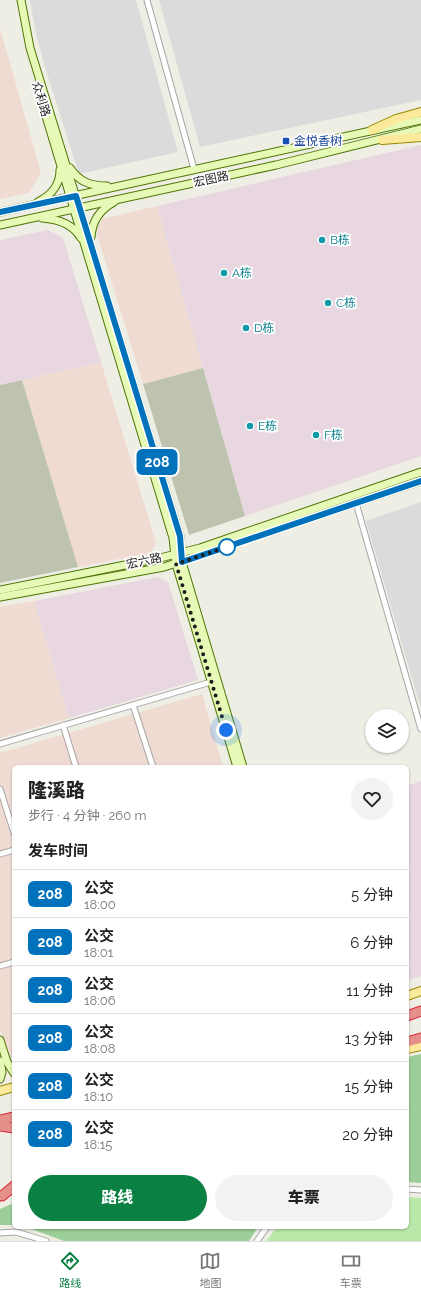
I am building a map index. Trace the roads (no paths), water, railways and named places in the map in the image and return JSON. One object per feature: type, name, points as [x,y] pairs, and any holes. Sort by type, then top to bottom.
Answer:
[{"type":"highway","points":[[409,1015],[421,1011]]},
{"type":"highway","points":[[409,1041],[421,1038]]},
{"type":"highway","points":[[0,1120],[12,1117]]},
{"type":"highway","points":[[0,1126],[12,1128]]},
{"type":"highway","points":[[1,1196],[12,1188]]},
{"type":"highway","points":[[1,1196],[12,1191]]},
{"type":"main road","points":[[372,130],[396,119],[421,112]]},
{"type":"main road","points":[[382,140],[421,138]]},
{"type":"main road","points":[[409,995],[421,991]]},
{"type":"main road","points":[[409,1049],[421,1046]]},
{"type":"main road","points":[[0,1091],[12,1088]]},
{"type":"street","name":"众利路","points":[[17,0],[25,50],[63,162]]},
{"type":"street","name":"众利路","points":[[21,0],[30,48],[178,554],[179,563]]},
{"type":"street","points":[[147,0],[194,169]]},
{"type":"street","name":"宏图路","points":[[0,212],[421,120]]},
{"type":"street","name":"宏图路","points":[[0,225],[382,140],[421,129]]},
{"type":"street","points":[[63,162],[74,174],[88,184],[119,186]]},
{"type":"street","points":[[30,206],[44,199],[58,186],[63,162]]},
{"type":"street","points":[[34,218],[49,219],[61,222],[72,228],[87,243],[97,216],[111,204],[120,199]]},
{"type":"street","name":"宏六路","points":[[0,590],[178,554],[421,472]]},
{"type":"street","name":"宏六路","points":[[0,597],[179,563],[421,481]]},
{"type":"street","points":[[356,503],[421,729]]},
{"type":"street","points":[[179,563],[236,765]]},
{"type":"street","points":[[179,563],[241,765]]},
{"type":"street","points":[[0,744],[212,682]]},
{"type":"street","points":[[133,705],[152,765]]},
{"type":"street","points":[[63,725],[75,765]]},
{"type":"street","points":[[0,789],[12,827]]},
{"type":"street","points":[[0,854],[12,851]]},
{"type":"street","points":[[0,966],[12,963]]},
{"type":"street","points":[[0,1040],[7,1062],[12,1070]]},
{"type":"street","points":[[0,1061],[2,1072],[0,1079]]},
{"type":"street","points":[[409,1189],[421,1190]]},
{"type":"street","points":[[258,1241],[266,1229]]},
{"type":"street","points":[[0,1233],[16,1232],[46,1241]]},
{"type":"place","name":"金悦香树","points":[[286,141]]},
{"type":"place","name":"B栋","points":[[322,240]]},
{"type":"place","name":"A栋","points":[[224,273]]},
{"type":"place","name":"C栋","points":[[328,303]]},
{"type":"place","name":"D栋","points":[[246,328]]},
{"type":"place","name":"E栋","points":[[250,426]]},
{"type":"place","name":"F栋","points":[[316,435]]}]
